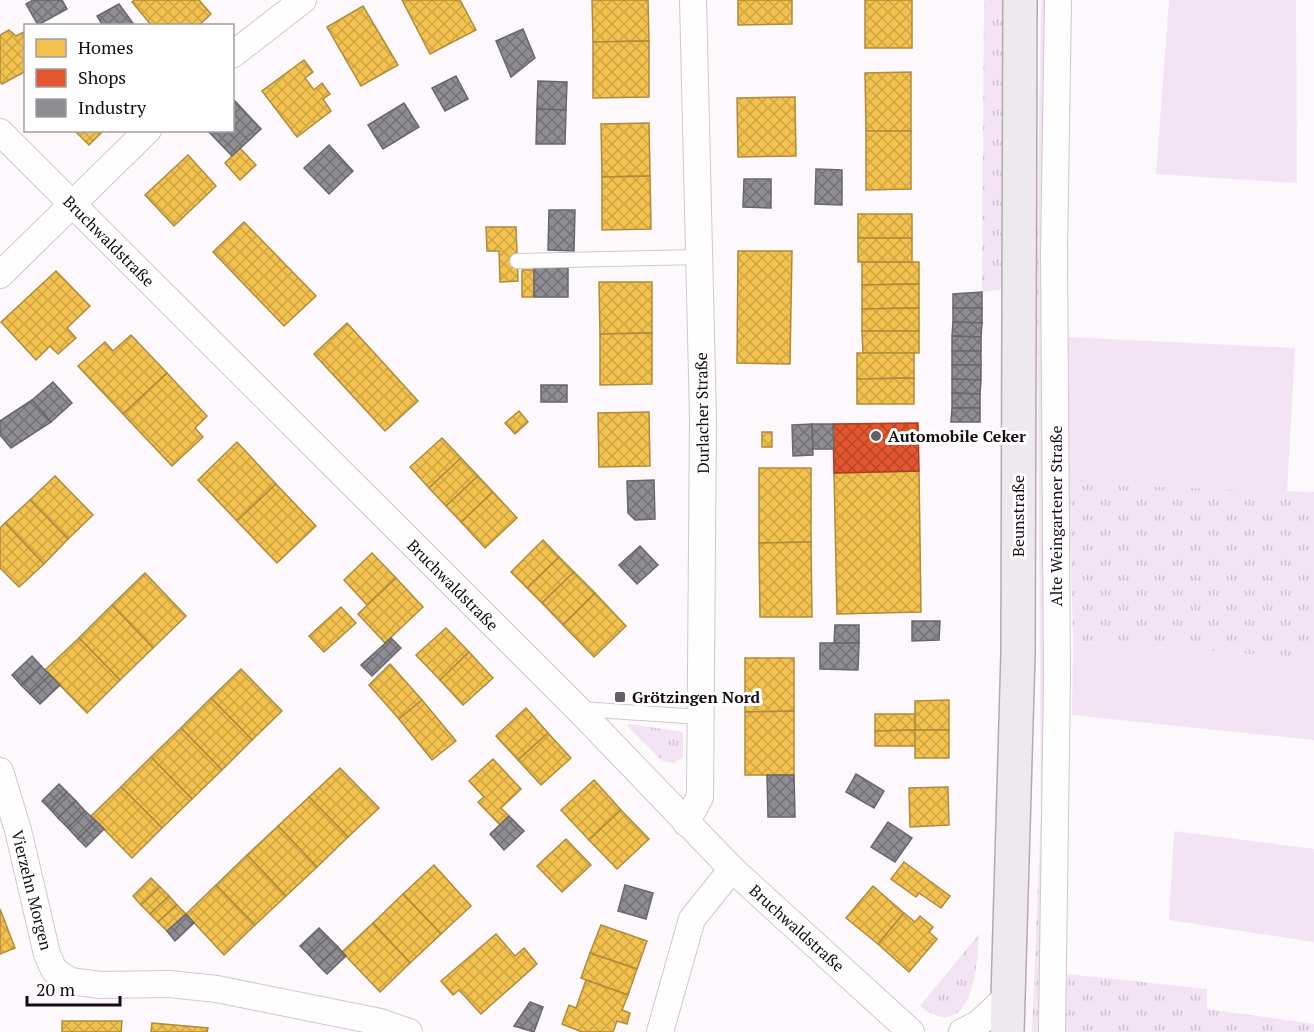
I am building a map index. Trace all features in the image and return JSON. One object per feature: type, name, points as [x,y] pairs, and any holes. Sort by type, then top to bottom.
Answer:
[{"type":"main road","name":"Beunstraße","points":[[1007,1032],[1010,993],[1018,654],[1020,0]]},
{"type":"street","points":[[234,54],[303,0]]},
{"type":"street","name":"Durlacher Straße","points":[[686,823],[700,797],[701,717],[703,418],[693,0]]},
{"type":"street","name":"Alte Weingartener Straße","points":[[1052,1032],[1057,676],[1054,255],[1058,0]]},
{"type":"street","name":"Bruchwaldstraße","points":[[0,132],[578,709],[732,869],[911,1032]]},
{"type":"street","points":[[0,275],[146,132]]},
{"type":"street","name":"Vierzehn Morgen","points":[[0,771],[18,830],[47,954],[54,970],[70,981],[100,985],[169,984],[217,989],[381,1022],[409,1032]]},
{"type":"street","points":[[660,1032],[692,919],[732,869]]},
{"type":"street","points":[[962,1032],[978,1024],[1010,993]]},
{"type":"lane","points":[[517,261],[699,257]]},
{"type":"lane","points":[[578,709],[701,717]]},
{"type":"green space","points":[[984,0],[1002,0],[1002,289],[982,292]]},
{"type":"green space","points":[[1041,0],[1050,0],[1045,1032],[1032,1032],[1041,812],[1037,259]]},
{"type":"green space","points":[[1169,0],[1296,0],[1297,183],[1156,174]]},
{"type":"green space","points":[[1067,337],[1295,348],[1287,492],[1069,483]]},
{"type":"green space","points":[[1069,483],[1314,492],[1314,659],[1073,641]]},
{"type":"green space","points":[[1073,641],[1314,659],[1314,740],[1072,715]]},
{"type":"green space","points":[[629,724],[683,732],[683,757],[674,763],[662,761],[628,727]]},
{"type":"green space","points":[[1174,831],[1314,849],[1314,942],[1169,920]]},
{"type":"green space","points":[[979,934],[972,987],[967,1001],[959,1011],[950,1017],[937,1016],[920,1006]]},
{"type":"green space","points":[[1067,974],[1207,989],[1207,1009],[1314,1024],[1314,1032],[1062,1032]]},
{"type":"building: Homes","points":[[135,0],[199,0],[211,14],[200,24],[150,24],[132,2]]},
{"type":"building: Homes","points":[[402,0],[460,0],[476,30],[430,54]]},
{"type":"building: Homes","points":[[592,0],[648,0],[649,41],[593,42]]},
{"type":"building: Homes","points":[[738,0],[792,0],[792,24],[738,25]]},
{"type":"building: Homes","points":[[865,0],[912,0],[912,48],[865,48]]},
{"type":"building: Homes","points":[[363,6],[398,65],[361,86],[327,27]]},
{"type":"building: Homes","points":[[9,30],[16,36],[24,32],[24,72],[2,84],[0,82],[0,35]]},
{"type":"building: Homes","points":[[649,41],[649,97],[593,98],[593,42]]},
{"type":"building: Homes","points":[[304,60],[313,72],[305,78],[314,90],[322,83],[330,94],[323,99],[331,111],[297,137],[262,91]]},
{"type":"building: Homes","points":[[911,72],[911,131],[866,131],[865,73]]},
{"type":"building: Homes","points":[[795,97],[796,156],[738,157],[737,98]]},
{"type":"building: Homes","points":[[649,123],[650,176],[602,177],[601,124]]},
{"type":"building: Homes","points":[[866,131],[911,131],[911,189],[866,190]]},
{"type":"building: Homes","points":[[76,132],[102,132],[89,145]]},
{"type":"building: Homes","points":[[240,148],[256,165],[240,180],[225,163]]},
{"type":"building: Homes","points":[[188,155],[216,186],[174,226],[145,195]]},
{"type":"building: Homes","points":[[650,176],[651,229],[602,230],[602,177]]},
{"type":"building: Homes","points":[[858,214],[912,214],[912,238],[858,238]]},
{"type":"building: Homes","points":[[244,222],[316,296],[284,326],[213,252]]},
{"type":"building: Homes","points":[[486,227],[516,227],[518,281],[500,282],[499,251],[487,251]]},
{"type":"building: Homes","points":[[858,238],[912,238],[912,262],[858,262]]},
{"type":"building: Homes","points":[[738,251],[792,251],[790,364],[737,363]]},
{"type":"building: Homes","points":[[862,262],[919,262],[919,284],[862,285]]},
{"type":"building: Homes","points":[[522,270],[534,270],[534,297],[522,297]]},
{"type":"building: Homes","points":[[56,271],[90,306],[67,328],[76,338],[58,354],[50,346],[36,360],[1,322]]},
{"type":"building: Homes","points":[[599,282],[652,282],[652,333],[600,334]]},
{"type":"building: Homes","points":[[919,284],[919,308],[862,309],[862,285]]},
{"type":"building: Homes","points":[[919,308],[919,331],[862,331],[862,309]]},
{"type":"building: Homes","points":[[347,323],[418,401],[385,431],[314,354]]},
{"type":"building: Homes","points":[[862,331],[919,331],[919,353],[863,353]]},
{"type":"building: Homes","points":[[652,333],[652,384],[600,385],[600,334]]},
{"type":"building: Homes","points":[[131,335],[167,373],[123,414],[78,366],[105,342],[113,351]]},
{"type":"building: Homes","points":[[857,353],[914,353],[914,378],[857,379]]},
{"type":"building: Homes","points":[[167,373],[207,416],[195,428],[203,437],[172,466],[123,414]]},
{"type":"building: Homes","points":[[914,378],[914,404],[857,404],[857,379]]},
{"type":"building: Homes","points":[[519,411],[528,422],[515,434],[505,423]]},
{"type":"building: Homes","points":[[649,412],[650,466],[599,467],[598,413]]},
{"type":"building: Homes","points":[[762,432],[772,432],[772,447],[762,447]]},
{"type":"building: Homes","points":[[442,438],[461,458],[429,488],[410,467]]},
{"type":"building: Homes","points":[[237,442],[276,484],[237,521],[198,480]]},
{"type":"building: Homes","points":[[461,458],[478,476],[446,506],[429,488]]},
{"type":"building: Homes","points":[[759,468],[811,468],[811,542],[759,543]]},
{"type":"building: Homes","points":[[919,471],[921,612],[837,614],[834,473]]},
{"type":"building: Homes","points":[[55,476],[93,515],[68,539],[30,500]]},
{"type":"building: Homes","points":[[478,476],[493,492],[461,522],[446,506]]},
{"type":"building: Homes","points":[[276,484],[316,526],[277,563],[237,521]]},
{"type":"building: Homes","points":[[493,492],[517,518],[485,548],[461,522]]},
{"type":"building: Homes","points":[[30,500],[68,539],[44,564],[5,523]]},
{"type":"building: Homes","points":[[5,523],[44,564],[19,587],[0,568],[0,528]]},
{"type":"building: Homes","points":[[543,540],[559,557],[527,588],[511,572]]},
{"type":"building: Homes","points":[[811,542],[812,617],[760,617],[759,543]]},
{"type":"building: Homes","points":[[372,553],[396,578],[367,605],[344,580]]},
{"type":"building: Homes","points":[[559,557],[574,572],[542,603],[527,588]]},
{"type":"building: Homes","points":[[574,572],[595,593],[563,625],[542,603]]},
{"type":"building: Homes","points":[[145,573],[186,616],[153,648],[112,605]]},
{"type":"building: Homes","points":[[396,578],[423,607],[385,643],[358,614]]},
{"type":"building: Homes","points":[[595,593],[626,626],[594,657],[563,625]]},
{"type":"building: Homes","points":[[112,605],[153,648],[120,680],[79,638]]},
{"type":"building: Homes","points":[[341,607],[356,623],[324,652],[309,636]]},
{"type":"building: Homes","points":[[446,628],[469,652],[440,680],[416,655]]},
{"type":"building: Homes","points":[[79,638],[120,680],[87,713],[45,670]]},
{"type":"building: Homes","points":[[469,652],[493,678],[463,705],[440,680]]},
{"type":"building: Homes","points":[[745,658],[794,658],[794,711],[745,712]]},
{"type":"building: Homes","points":[[390,664],[422,700],[399,719],[369,685]]},
{"type":"building: Homes","points":[[241,669],[282,711],[252,740],[211,698]]},
{"type":"building: Homes","points":[[211,698],[252,740],[222,770],[181,728]]},
{"type":"building: Homes","points":[[422,700],[456,741],[432,760],[399,719]]},
{"type":"building: Homes","points":[[949,700],[949,730],[915,730],[915,701]]},
{"type":"building: Homes","points":[[526,708],[548,733],[518,760],[496,736]]},
{"type":"building: Homes","points":[[794,711],[794,775],[745,775],[745,712]]},
{"type":"building: Homes","points":[[875,714],[915,714],[915,730],[875,731]]},
{"type":"building: Homes","points":[[181,728],[222,770],[192,799],[151,757]]},
{"type":"building: Homes","points":[[915,730],[916,746],[875,746],[875,731]]},
{"type":"building: Homes","points":[[915,730],[949,730],[949,758],[915,758]]},
{"type":"building: Homes","points":[[548,733],[571,758],[541,785],[518,760]]},
{"type":"building: Homes","points":[[151,757],[192,799],[162,828],[121,787]]},
{"type":"building: Homes","points":[[493,759],[521,789],[501,808],[509,816],[500,825],[478,802],[484,797],[469,781]]},
{"type":"building: Homes","points":[[340,768],[379,808],[348,837],[309,797]]},
{"type":"building: Homes","points":[[594,780],[621,810],[589,840],[561,810]]},
{"type":"building: Homes","points":[[121,787],[162,828],[132,858],[91,816]]},
{"type":"building: Homes","points":[[948,787],[949,825],[910,827],[909,788]]},
{"type":"building: Homes","points":[[309,797],[348,837],[317,867],[278,826]]},
{"type":"building: Homes","points":[[621,810],[649,839],[617,869],[589,840]]},
{"type":"building: Homes","points":[[278,826],[317,867],[286,896],[247,855]]},
{"type":"building: Homes","points":[[566,839],[591,865],[562,892],[537,866]]},
{"type":"building: Homes","points":[[247,855],[286,896],[255,925],[216,885]]},
{"type":"building: Homes","points":[[904,862],[950,896],[941,908],[919,893],[916,897],[891,879]]},
{"type":"building: Homes","points":[[434,865],[471,906],[441,934],[403,894]]},
{"type":"building: Homes","points":[[151,878],[160,887],[141,905],[133,896]]},
{"type":"building: Homes","points":[[216,885],[255,925],[224,955],[186,914]]},
{"type":"building: Homes","points":[[873,886],[904,913],[878,944],[846,918]]},
{"type":"building: Homes","points":[[160,887],[169,896],[150,914],[141,905]]},
{"type":"building: Homes","points":[[403,894],[441,934],[410,963],[373,923]]},
{"type":"building: Homes","points":[[169,896],[177,905],[158,922],[150,914]]},
{"type":"building: Homes","points":[[177,905],[186,914],[167,931],[158,922]]},
{"type":"building: Homes","points":[[0,909],[15,948],[0,954]]},
{"type":"building: Homes","points":[[904,913],[915,922],[920,916],[933,927],[929,932],[937,939],[909,972],[878,944]]},
{"type":"building: Homes","points":[[373,923],[410,963],[380,992],[342,952]]},
{"type":"building: Homes","points":[[601,925],[647,941],[637,969],[590,953]]},
{"type":"building: Homes","points":[[496,934],[515,956],[524,948],[537,964],[481,1014],[459,990],[453,995],[441,981]]},
{"type":"building: Homes","points":[[590,953],[637,969],[628,995],[581,978]]},
{"type":"building: Homes","points":[[586,980],[628,995],[622,1010],[630,1013],[627,1024],[617,1021],[613,1032],[582,1032],[562,1024],[569,1005],[576,1008]]},
{"type":"building: Homes","points":[[62,1021],[122,1021],[121,1032],[62,1032]]},
{"type":"building: Homes","points":[[152,1023],[208,1028],[207,1032],[151,1032]]},
{"type":"building: Shops","name":"Automobile Ceker","points":[[918,423],[919,471],[834,473],[833,424]]},
{"type":"building: Industry","points":[[33,0],[62,0],[67,9],[37,24],[26,4]]},
{"type":"building: Industry","points":[[119,4],[134,24],[102,24],[97,16]]},
{"type":"building: Industry","points":[[523,29],[535,58],[511,77],[496,41]]},
{"type":"building: Industry","points":[[456,76],[468,99],[445,111],[432,88]]},
{"type":"building: Industry","points":[[538,81],[567,82],[566,110],[537,109]]},
{"type":"building: Industry","points":[[234,102],[261,129],[232,156],[209,132],[234,132]]},
{"type":"building: Industry","points":[[404,103],[419,127],[383,149],[368,125]]},
{"type":"building: Industry","points":[[537,109],[566,110],[565,144],[536,144]]},
{"type":"building: Industry","points":[[329,145],[353,171],[329,194],[304,168]]},
{"type":"building: Industry","points":[[816,169],[842,170],[842,205],[815,204]]},
{"type":"building: Industry","points":[[744,179],[771,179],[771,208],[743,207]]},
{"type":"building: Industry","points":[[549,210],[575,210],[574,251],[548,250]]},
{"type":"building: Industry","points":[[534,267],[568,267],[568,297],[534,297]]},
{"type":"building: Industry","points":[[982,292],[982,308],[953,308],[953,294]]},
{"type":"building: Industry","points":[[953,308],[982,308],[982,323],[953,322]]},
{"type":"building: Industry","points":[[953,322],[982,323],[981,337],[952,336]]},
{"type":"building: Industry","points":[[952,336],[981,337],[981,351],[952,351]]},
{"type":"building: Industry","points":[[952,351],[981,351],[981,365],[952,365]]},
{"type":"building: Industry","points":[[952,365],[981,365],[981,380],[952,379]]},
{"type":"building: Industry","points":[[952,379],[981,380],[980,394],[952,393]]},
{"type":"building: Industry","points":[[53,382],[72,403],[51,422],[32,400]]},
{"type":"building: Industry","points":[[541,385],[567,385],[567,402],[541,402]]},
{"type":"building: Industry","points":[[952,393],[980,394],[980,408],[952,408]]},
{"type":"building: Industry","points":[[32,400],[51,422],[11,448],[0,435],[0,421]]},
{"type":"building: Industry","points":[[952,408],[980,408],[980,422],[951,422]]},
{"type":"building: Industry","points":[[812,424],[833,424],[834,449],[812,449]]},
{"type":"building: Industry","points":[[812,424],[813,455],[793,456],[792,425]]},
{"type":"building: Industry","points":[[654,480],[655,519],[635,520],[628,513],[627,481]]},
{"type":"building: Industry","points":[[640,546],[658,565],[637,584],[619,565]]},
{"type":"building: Industry","points":[[912,621],[940,621],[939,640],[912,641]]},
{"type":"building: Industry","points":[[835,625],[859,625],[859,643],[834,643]]},
{"type":"building: Industry","points":[[391,638],[401,648],[372,676],[361,665]]},
{"type":"building: Industry","points":[[820,643],[859,643],[858,670],[820,669]]},
{"type":"building: Industry","points":[[32,656],[41,666],[21,685],[12,675]]},
{"type":"building: Industry","points":[[41,666],[50,675],[30,694],[21,685]]},
{"type":"building: Industry","points":[[50,675],[60,685],[40,704],[30,694]]},
{"type":"building: Industry","points":[[856,774],[884,791],[874,808],[846,792]]},
{"type":"building: Industry","points":[[767,775],[794,775],[795,817],[768,817]]},
{"type":"building: Industry","points":[[59,784],[67,792],[50,809],[42,801]]},
{"type":"building: Industry","points":[[67,792],[76,801],[58,818],[50,809]]},
{"type":"building: Industry","points":[[76,801],[85,811],[68,828],[58,818]]},
{"type":"building: Industry","points":[[85,811],[96,821],[78,839],[68,828]]},
{"type":"building: Industry","points":[[509,816],[524,831],[504,850],[490,834]]},
{"type":"building: Industry","points":[[96,821],[104,829],[86,847],[78,839]]},
{"type":"building: Industry","points":[[888,822],[912,838],[895,862],[871,847]]},
{"type":"building: Industry","points":[[625,885],[653,893],[646,919],[618,911]]},
{"type":"building: Industry","points":[[186,914],[194,923],[175,941],[167,931]]},
{"type":"building: Industry","points":[[319,928],[328,937],[309,955],[300,946]]},
{"type":"building: Industry","points":[[328,937],[338,947],[318,965],[309,955]]},
{"type":"building: Industry","points":[[338,947],[346,956],[327,974],[318,965]]},
{"type":"building: Industry","points":[[530,1002],[543,1007],[534,1032],[514,1026]]},
{"type":"place","name":"Automobile Ceker","points":[[876,436]]},
{"type":"place","name":"Grötzingen Nord","points":[[620,697]]}]
